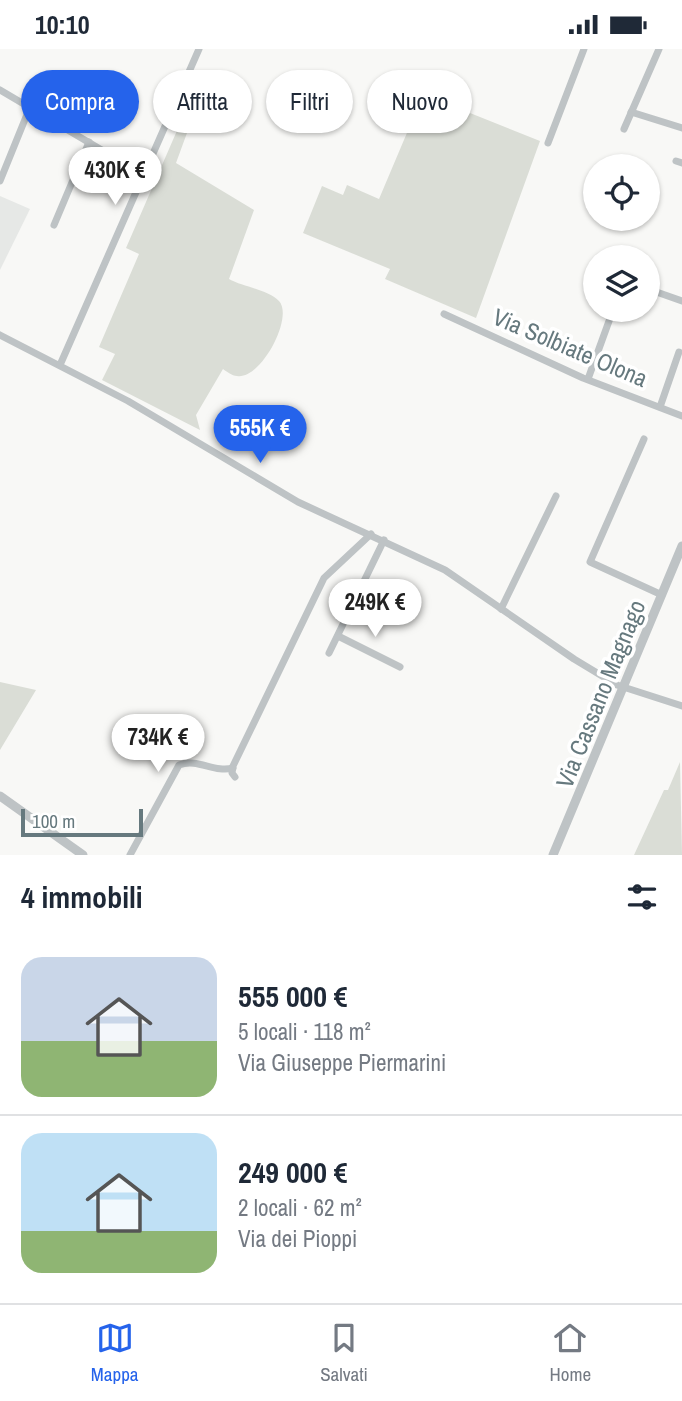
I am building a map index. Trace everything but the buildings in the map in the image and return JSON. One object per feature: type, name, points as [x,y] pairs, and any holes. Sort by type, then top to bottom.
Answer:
[{"type":"street","points":[[60,365],[198,49]]},
{"type":"street","points":[[548,143],[584,49]]},
{"type":"street","points":[[624,129],[659,49]]},
{"type":"street","points":[[0,90],[21,102]]},
{"type":"street","points":[[631,112],[682,128]]},
{"type":"street","points":[[0,181],[21,129]]},
{"type":"street","points":[[74,133],[144,175]]},
{"type":"street","points":[[54,225],[89,142]]},
{"type":"street","points":[[660,294],[682,302]]},
{"type":"street","name":"Via Solbiate Olona","points":[[444,314],[588,379],[682,416]]},
{"type":"street","points":[[588,379],[609,322]]},
{"type":"street","points":[[0,335],[128,401],[290,498],[445,570],[574,659],[625,688],[682,706]]},
{"type":"street","points":[[660,407],[679,352]]},
{"type":"street","points":[[644,439],[590,562],[662,595]]},
{"type":"street","points":[[501,609],[556,496]]},
{"type":"street","points":[[235,777],[233,768],[324,578],[370,534]]},
{"type":"street","points":[[329,653],[384,540]]},
{"type":"street","name":"Via Cassano Magnago","points":[[553,855],[625,688],[682,546]]},
{"type":"street","points":[[338,636],[400,667]]},
{"type":"street","points":[[130,855],[179,765],[187,762],[218,769],[233,768]]},
{"type":"street","points":[[0,796],[83,855]]},
{"type":"shaded area","points":[[472,114],[540,141],[476,318],[385,279],[390,269],[303,233],[322,186],[343,195],[347,185],[379,199],[407,133],[472,133]]},
{"type":"shaded area","points":[[176,133],[187,133],[176,163],[254,210],[229,279],[279,301],[282,320],[279,333],[265,358],[246,375],[237,376],[223,369],[196,415],[200,430],[102,380],[115,354],[99,347],[139,254],[126,248]]},
{"type":"shaded area","points":[[0,196],[30,209],[0,270]]},
{"type":"shaded area","points":[[0,682],[36,690],[0,750]]},
{"type":"shaded area","points":[[680,762],[682,855],[634,855],[664,790],[668,790]]}]
